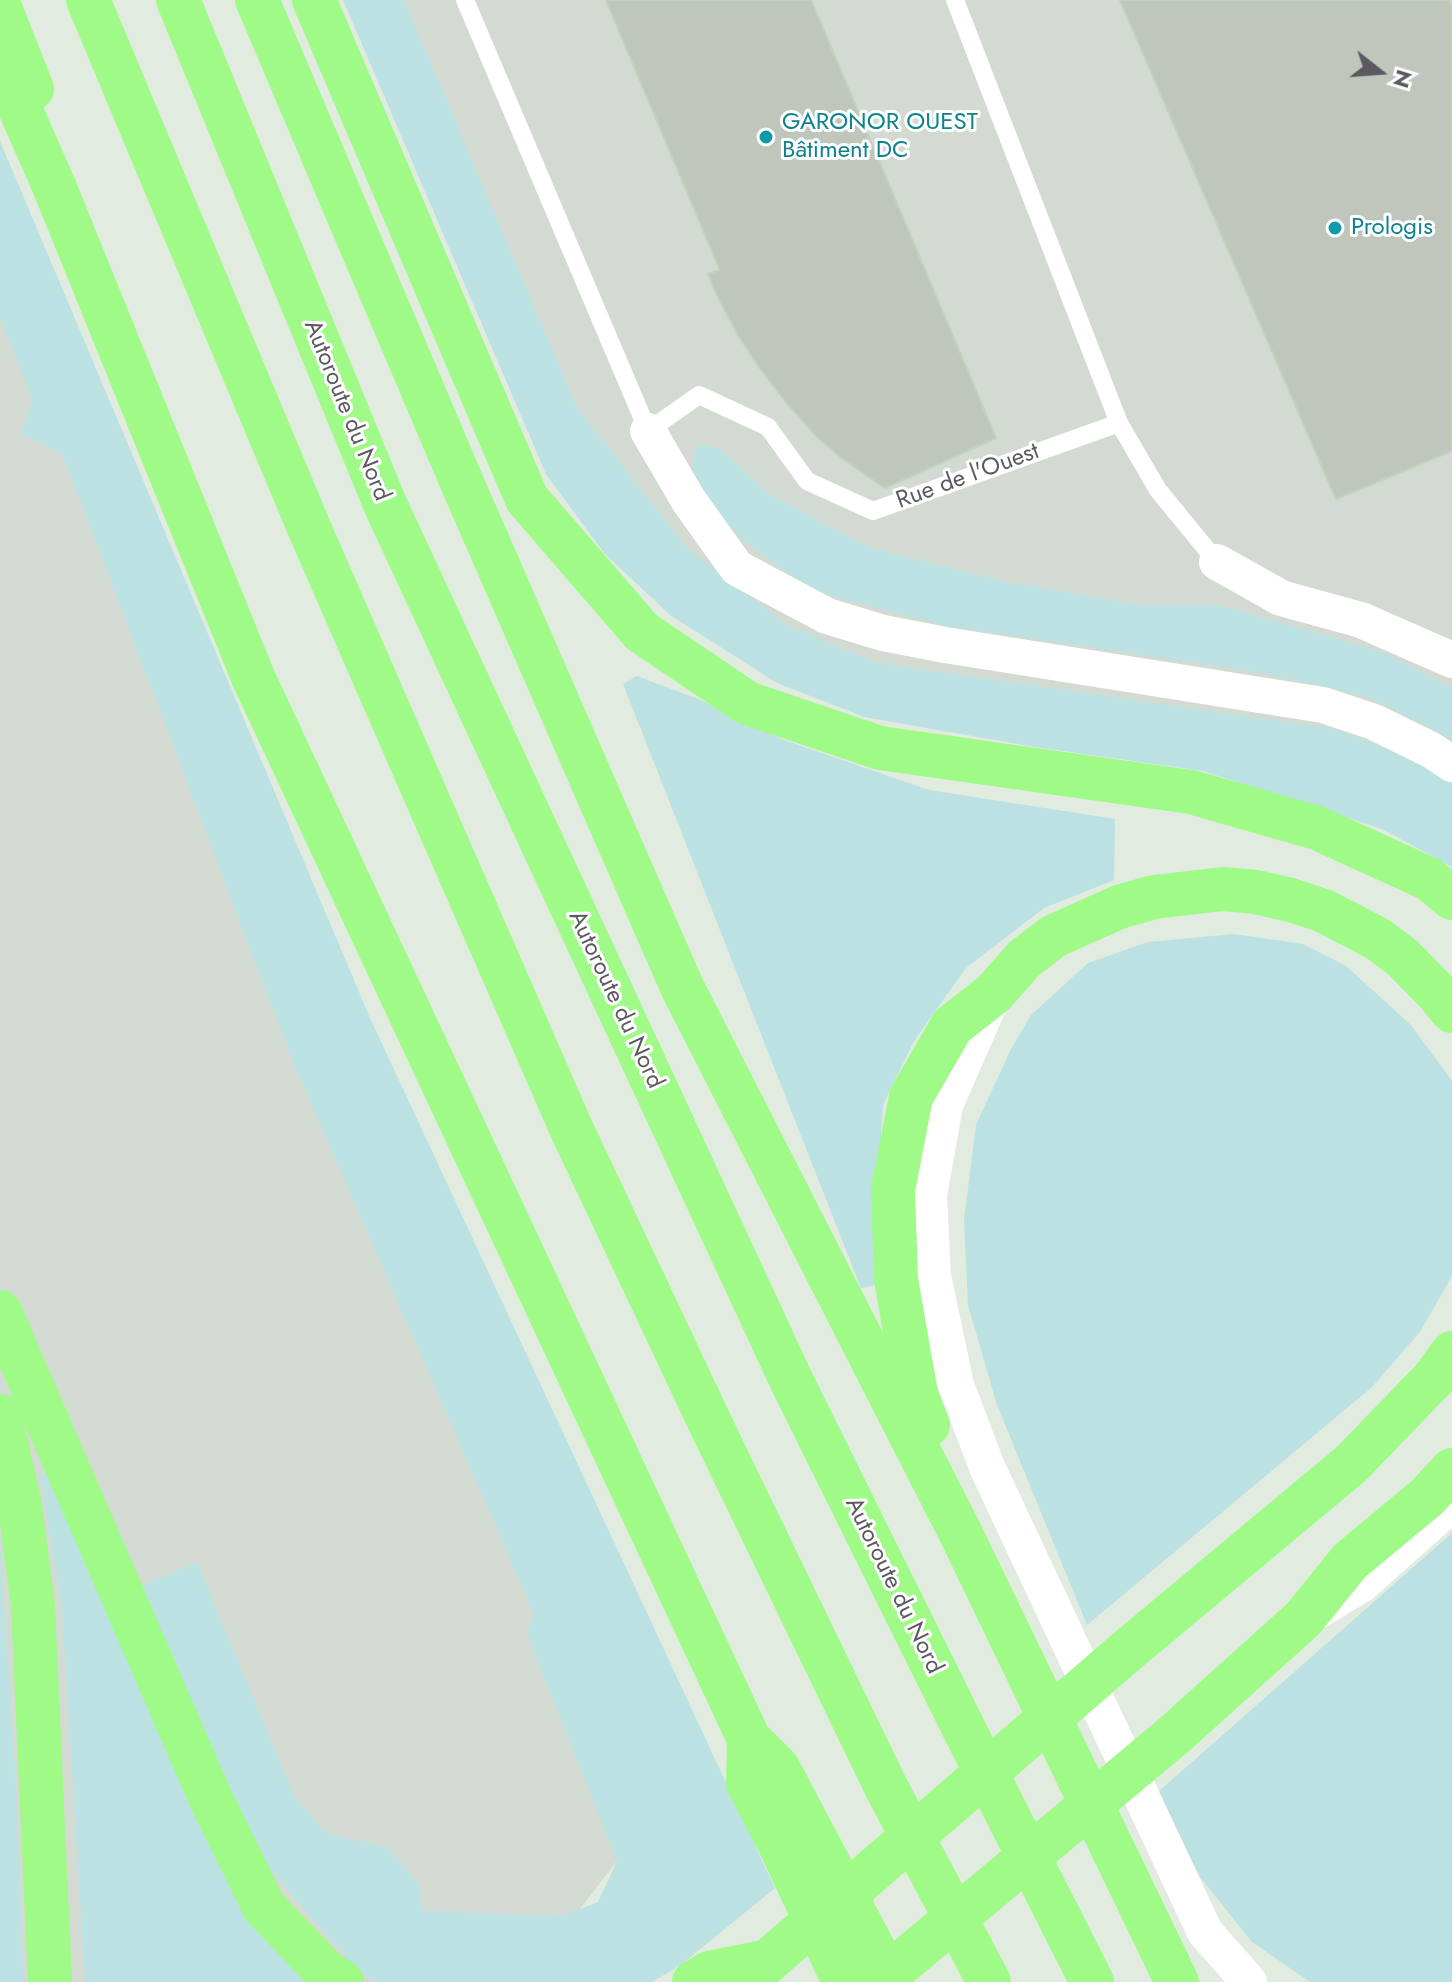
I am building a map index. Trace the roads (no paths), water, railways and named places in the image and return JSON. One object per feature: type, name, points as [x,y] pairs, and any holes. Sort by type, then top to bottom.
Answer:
[{"type":"highway","points":[[88,0],[310,530],[571,1128],[886,1787],[989,1982]]},
{"type":"highway","name":"Autoroute du Nord","points":[[178,0],[385,504],[785,1368],[1092,1982]]},
{"type":"highway","points":[[257,0],[463,485],[682,987],[961,1534],[1177,1982]]},
{"type":"highway","points":[[314,0],[527,499],[642,632],[747,703],[880,748],[1191,792],[1317,828],[1429,879],[1452,898]]},
{"type":"highway","points":[[0,8],[70,185],[105,315]]},
{"type":"highway","points":[[0,63],[54,186],[253,677],[749,1739],[778,1768],[891,1982]]},
{"type":"highway","points":[[961,1534],[944,1462],[916,1395],[896,1279],[893,1190],[911,1097],[952,1026],[994,993],[1024,959],[1054,936],[1119,907],[1154,897],[1223,889],[1291,900],[1324,911],[1378,939],[1403,958],[1452,1011]]},
{"type":"highway","points":[[0,1312],[209,1795],[264,1907],[325,1971],[342,1982]]},
{"type":"highway","points":[[694,1982],[709,1973],[756,1971],[1128,1650],[1351,1464],[1435,1377],[1452,1353]]},
{"type":"highway","points":[[0,1416],[20,1506],[33,1606],[50,1982]]},
{"type":"highway","points":[[879,1982],[1174,1735],[1303,1619],[1350,1561],[1427,1497],[1452,1470]]},
{"type":"highway","points":[[749,1739],[748,1783],[844,1982]]},
{"type":"street","points":[[648,431],[689,501],[737,568],[827,616],[883,633],[945,645],[1323,705],[1374,722],[1452,764]]},
{"type":"street","points":[[1217,562],[1281,598],[1361,620],[1452,660]]},
{"type":"street","points":[[994,993],[945,1105],[929,1195],[933,1276],[956,1385],[987,1467],[1205,1932],[1249,1982]]},
{"type":"street","points":[[1303,1619],[1362,1584],[1452,1504]]},
{"type":"lane","points":[[465,0],[648,431]]},
{"type":"lane","points":[[955,0],[1119,423],[1158,490],[1217,562]]},
{"type":"lane","name":"Rue de l'Ouest","points":[[648,431],[699,395],[768,427],[807,481],[873,511],[1119,423]]},
{"type":"place","name":"GARONOR OUEST Bâtiment DC","points":[[766,137]]},
{"type":"place","name":"Prologis","points":[[1335,228]]}]
